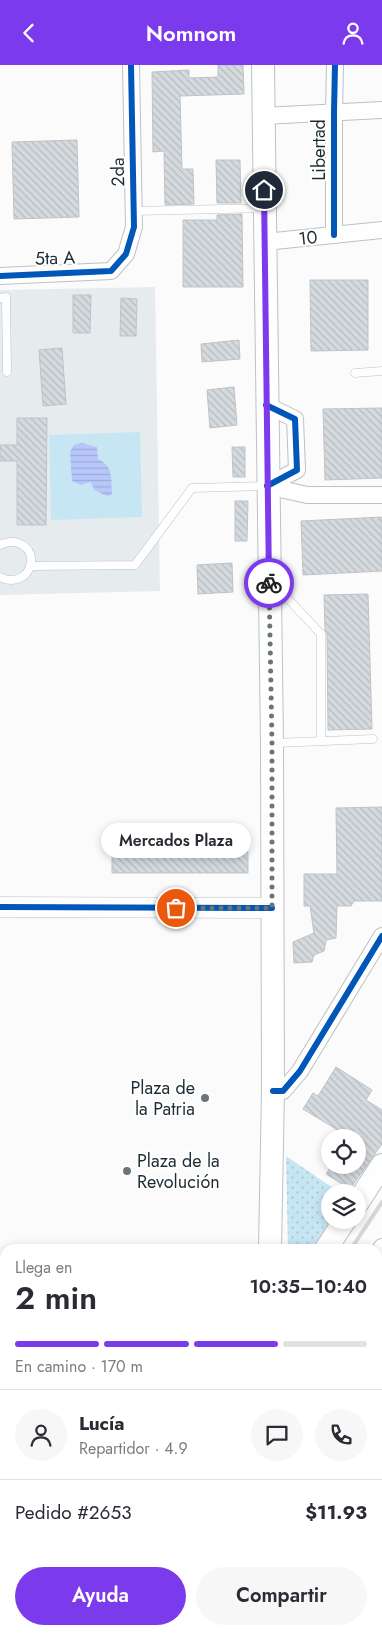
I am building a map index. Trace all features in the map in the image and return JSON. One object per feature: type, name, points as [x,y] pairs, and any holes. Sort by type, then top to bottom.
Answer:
[{"type":"main road","points":[[263,65],[262,116],[272,743],[273,1091],[270,1244]]},
{"type":"main road","points":[[366,1189],[382,1165]]},
{"type":"main road","points":[[329,1244],[339,1229]]},
{"type":"street","name":"2da","points":[[111,271],[126,253],[134,227],[131,65]]},
{"type":"street","name":"Libertad","points":[[334,235],[336,65]]},
{"type":"street","points":[[262,116],[382,110]]},
{"type":"street","name":"10","points":[[265,242],[382,230]]},
{"type":"street","name":"5ta A","points":[[0,275],[111,271]]},
{"type":"street","points":[[267,486],[307,495],[382,495]]},
{"type":"street","points":[[0,907],[272,908]]},
{"type":"street","points":[[273,1091],[283,1091],[300,1071],[382,937]]},
{"type":"lane","points":[[134,211],[264,208]]},
{"type":"lane","points":[[0,298],[6,297],[7,372]]},
{"type":"lane","points":[[355,373],[382,371]]},
{"type":"lane","points":[[30,566],[135,565],[192,488],[267,486]]},
{"type":"lane","points":[[0,545],[8,541],[15,541],[21,544],[30,554],[28,572],[18,579],[5,580],[0,577]]},
{"type":"lane","points":[[269,579],[320,634],[321,741]]},
{"type":"lane","points":[[272,743],[373,739]]},
{"type":"shaded area","points":[[155,287],[160,591],[0,595],[0,290]]},
{"type":"shaded area","points":[[140,432],[142,517],[51,520],[49,435]]},
{"type":"shaded area","points":[[286,1156],[327,1184],[321,1184],[321,1229],[329,1229],[319,1244],[288,1244]]},
{"type":"water","points":[[82,443],[97,447],[98,459],[107,465],[111,474],[112,495],[107,496],[94,490],[91,482],[81,485],[72,481],[70,452],[74,445]]},
{"type":"building","points":[[218,65],[243,65],[244,94],[180,96],[182,169],[193,169],[194,204],[165,205],[164,151],[153,152],[152,72],[189,70],[189,78],[218,77]]},
{"type":"building","points":[[77,140],[79,217],[14,219],[12,142]]},
{"type":"building","points":[[216,160],[240,160],[241,203],[217,203]]},
{"type":"building","points":[[242,214],[243,287],[183,287],[183,220],[217,220],[217,215]]},
{"type":"building","points":[[310,280],[368,280],[368,350],[311,351]]},
{"type":"building","points":[[73,295],[91,295],[90,333],[73,333]]},
{"type":"building","points":[[121,298],[137,299],[136,336],[120,336]]},
{"type":"building","points":[[239,340],[240,359],[202,362],[201,344]]},
{"type":"building","points":[[62,348],[66,404],[43,406],[39,350]]},
{"type":"building","points":[[234,387],[237,425],[210,428],[207,390]]},
{"type":"building","points":[[382,408],[382,478],[325,480],[323,409]]},
{"type":"building","points":[[17,418],[47,418],[46,525],[17,525],[17,461],[0,461],[0,445],[17,445]]},
{"type":"building","points":[[232,447],[245,447],[245,477],[233,477]]},
{"type":"building","points":[[235,501],[248,501],[247,541],[235,541]]},
{"type":"building","points":[[382,517],[382,571],[303,575],[301,521]]},
{"type":"building","points":[[232,563],[233,592],[198,594],[197,565]]},
{"type":"building","points":[[368,594],[372,729],[328,730],[327,634],[325,630],[324,595]]},
{"type":"building","points":[[382,807],[382,901],[354,901],[351,906],[337,906],[336,938],[326,940],[324,951],[314,955],[312,962],[294,963],[293,942],[314,933],[310,906],[304,906],[304,874],[337,874],[336,808]]},
{"type":"building","points":[[112,851],[248,852],[248,873],[112,873]]},
{"type":"building","points":[[336,1067],[372,1090],[366,1100],[382,1110],[382,1144],[366,1166],[366,1129],[336,1129],[303,1109],[313,1093],[318,1096]]},
{"type":"building","points":[[326,1174],[361,1174],[354,1184],[342,1184]]},
{"type":"railway","points":[[354,1244],[382,1202]]},
{"type":"cycle path","points":[[0,276],[111,271],[126,254],[134,227],[131,65]]},
{"type":"cycle path","points":[[334,235],[335,65]]},
{"type":"cycle path","points":[[266,405],[295,419],[297,470],[267,486]]},
{"type":"cycle path","points":[[0,907],[272,908]]},
{"type":"cycle path","points":[[273,1091],[283,1091],[300,1071],[382,936]]},
{"type":"way so far","points":[[176,908],[272,908],[272,743],[269,583]]},
{"type":"place","name":"Mercados Plaza","points":[[176,908]]},
{"type":"place","name":"Plaza de la Patria","points":[[205,1098]]},
{"type":"place","name":"Plaza de la Revolución","points":[[127,1171]]},
{"type":"route","points":[[264,190],[269,583]]}]
